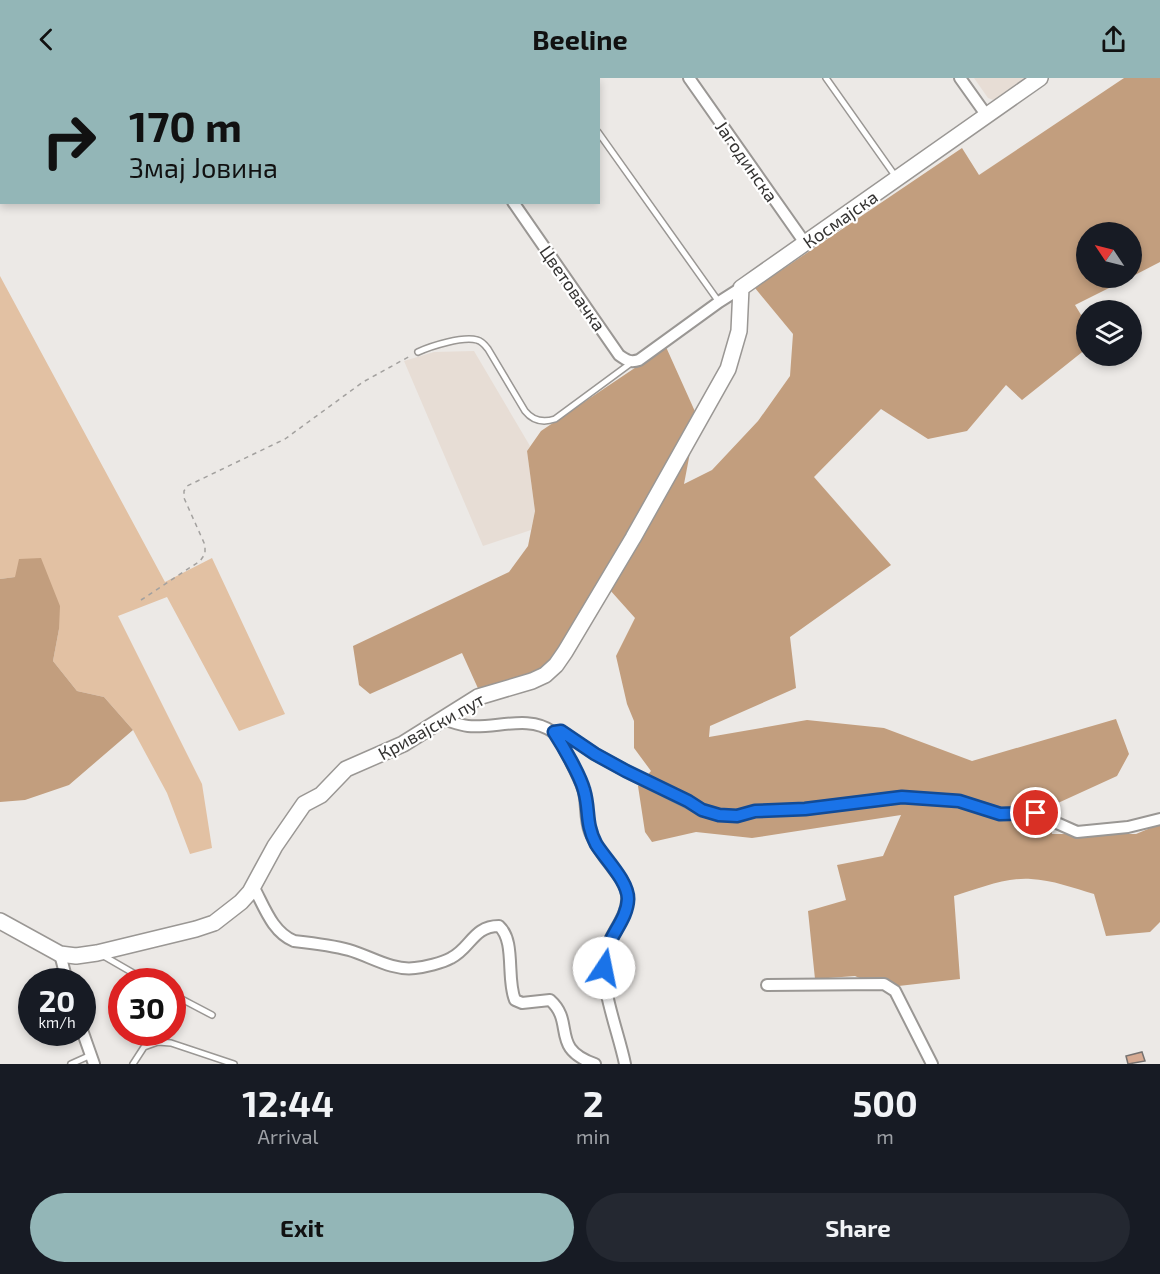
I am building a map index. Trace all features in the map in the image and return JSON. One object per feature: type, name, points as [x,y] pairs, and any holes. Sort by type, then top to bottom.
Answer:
[{"type":"street","name":"Јагодинска","points":[[689,78],[805,243]]},
{"type":"street","points":[[960,78],[987,116]]},
{"type":"street","name":"Космајска","points":[[635,361],[1040,78]]},
{"type":"street","name":"Цветовачка","points":[[514,204],[619,355],[635,361]]},
{"type":"street","name":"Кривајски пут","points":[[0,921],[60,954],[76,956],[97,953],[214,923],[241,902],[304,804],[321,795],[346,768],[403,744],[478,697],[545,675],[565,652],[633,538],[728,369],[739,331],[741,288]]},
{"type":"street","points":[[442,719],[468,726],[531,723],[554,732],[561,731],[626,771],[702,810],[719,815],[737,816],[755,811],[805,809],[902,797],[959,801],[1000,814],[1032,812],[1077,832],[1128,827],[1160,819]]},
{"type":"street","points":[[554,732],[584,789],[590,832],[625,885],[628,902],[622,919],[608,943],[604,958],[605,984],[625,1064]]},
{"type":"street","points":[[253,886],[276,929],[286,938],[345,949],[398,967],[415,968],[450,959],[480,931],[489,926],[499,926],[504,931],[508,942],[512,993],[515,1000],[522,1003],[550,1000],[558,1007],[571,1052],[595,1064]]},
{"type":"street","points":[[60,954],[64,968]]},
{"type":"street","points":[[767,984],[884,984],[894,991],[933,1064]]},
{"type":"lane","points":[[826,78],[897,179]]},
{"type":"lane","points":[[600,135],[719,302]]},
{"type":"lane","points":[[418,352],[432,346],[469,339],[478,340],[488,349],[525,411],[532,418],[543,421],[555,419],[635,361]]},
{"type":"lane","points":[[97,953],[124,968]]},
{"type":"lane","points":[[186,1001],[213,1015]]},
{"type":"lane","points":[[133,1064],[144,1047],[164,1041],[234,1064]]},
{"type":"lane","points":[[71,1064],[93,1059]]},
{"type":"path","points":[[141,600],[200,561],[205,554],[205,545],[184,498],[187,486],[285,439],[363,382],[418,352]]},
{"type":"shaded area","points":[[974,78],[1029,78],[996,101],[988,98]]},
{"type":"shaded area","points":[[1124,78],[1160,78],[1160,262],[1142,271],[1142,222],[1076,222],[1076,288],[1109,288],[1085,300],[1076,300],[1076,357],[1022,400],[1006,385],[967,431],[928,439],[881,409],[814,477],[891,565],[790,637],[796,688],[710,726],[709,737],[807,720],[884,728],[972,761],[1116,719],[1129,754],[1117,776],[1047,808],[1052,834],[1136,834],[1160,824],[1160,922],[1150,932],[1106,936],[1094,894],[1047,881],[1012,880],[954,896],[960,979],[881,988],[855,976],[815,979],[808,911],[846,900],[837,865],[883,856],[901,815],[752,838],[696,832],[652,842],[645,832],[638,786],[651,771],[634,748],[634,721],[627,704],[616,656],[635,618],[601,580],[559,652],[528,683],[481,695],[462,653],[370,694],[359,685],[353,646],[509,572],[528,546],[535,511],[527,451],[541,431],[666,347],[697,416],[684,484],[712,470],[758,421],[790,376],[793,334],[755,288],[962,148],[979,175]]},
{"type":"shaded area","points":[[0,276],[165,582],[212,558],[285,714],[239,731],[167,597],[118,616],[202,784],[212,848],[190,854],[167,793],[133,730],[104,697],[77,691],[53,661],[59,629],[15,577],[0,579]]},
{"type":"shaded area","points":[[474,351],[530,446],[527,451],[535,511],[531,530],[483,546],[404,361],[434,352]]},
{"type":"shaded area","points":[[41,558],[60,606],[59,629],[53,661],[77,691],[104,697],[133,730],[69,785],[25,800],[0,802],[0,579],[15,577],[19,559]]},
{"type":"building","points":[[1142,1052],[1145,1061],[1128,1064],[1126,1056]]},
{"type":"route","points":[[604,968],[608,943],[622,919],[628,902],[627,894],[622,879],[590,832],[584,789],[554,732],[561,731],[626,771],[702,810],[719,815],[737,816],[755,811],[805,809],[902,797],[927,800],[949,799],[1000,814],[1036,813]]}]
